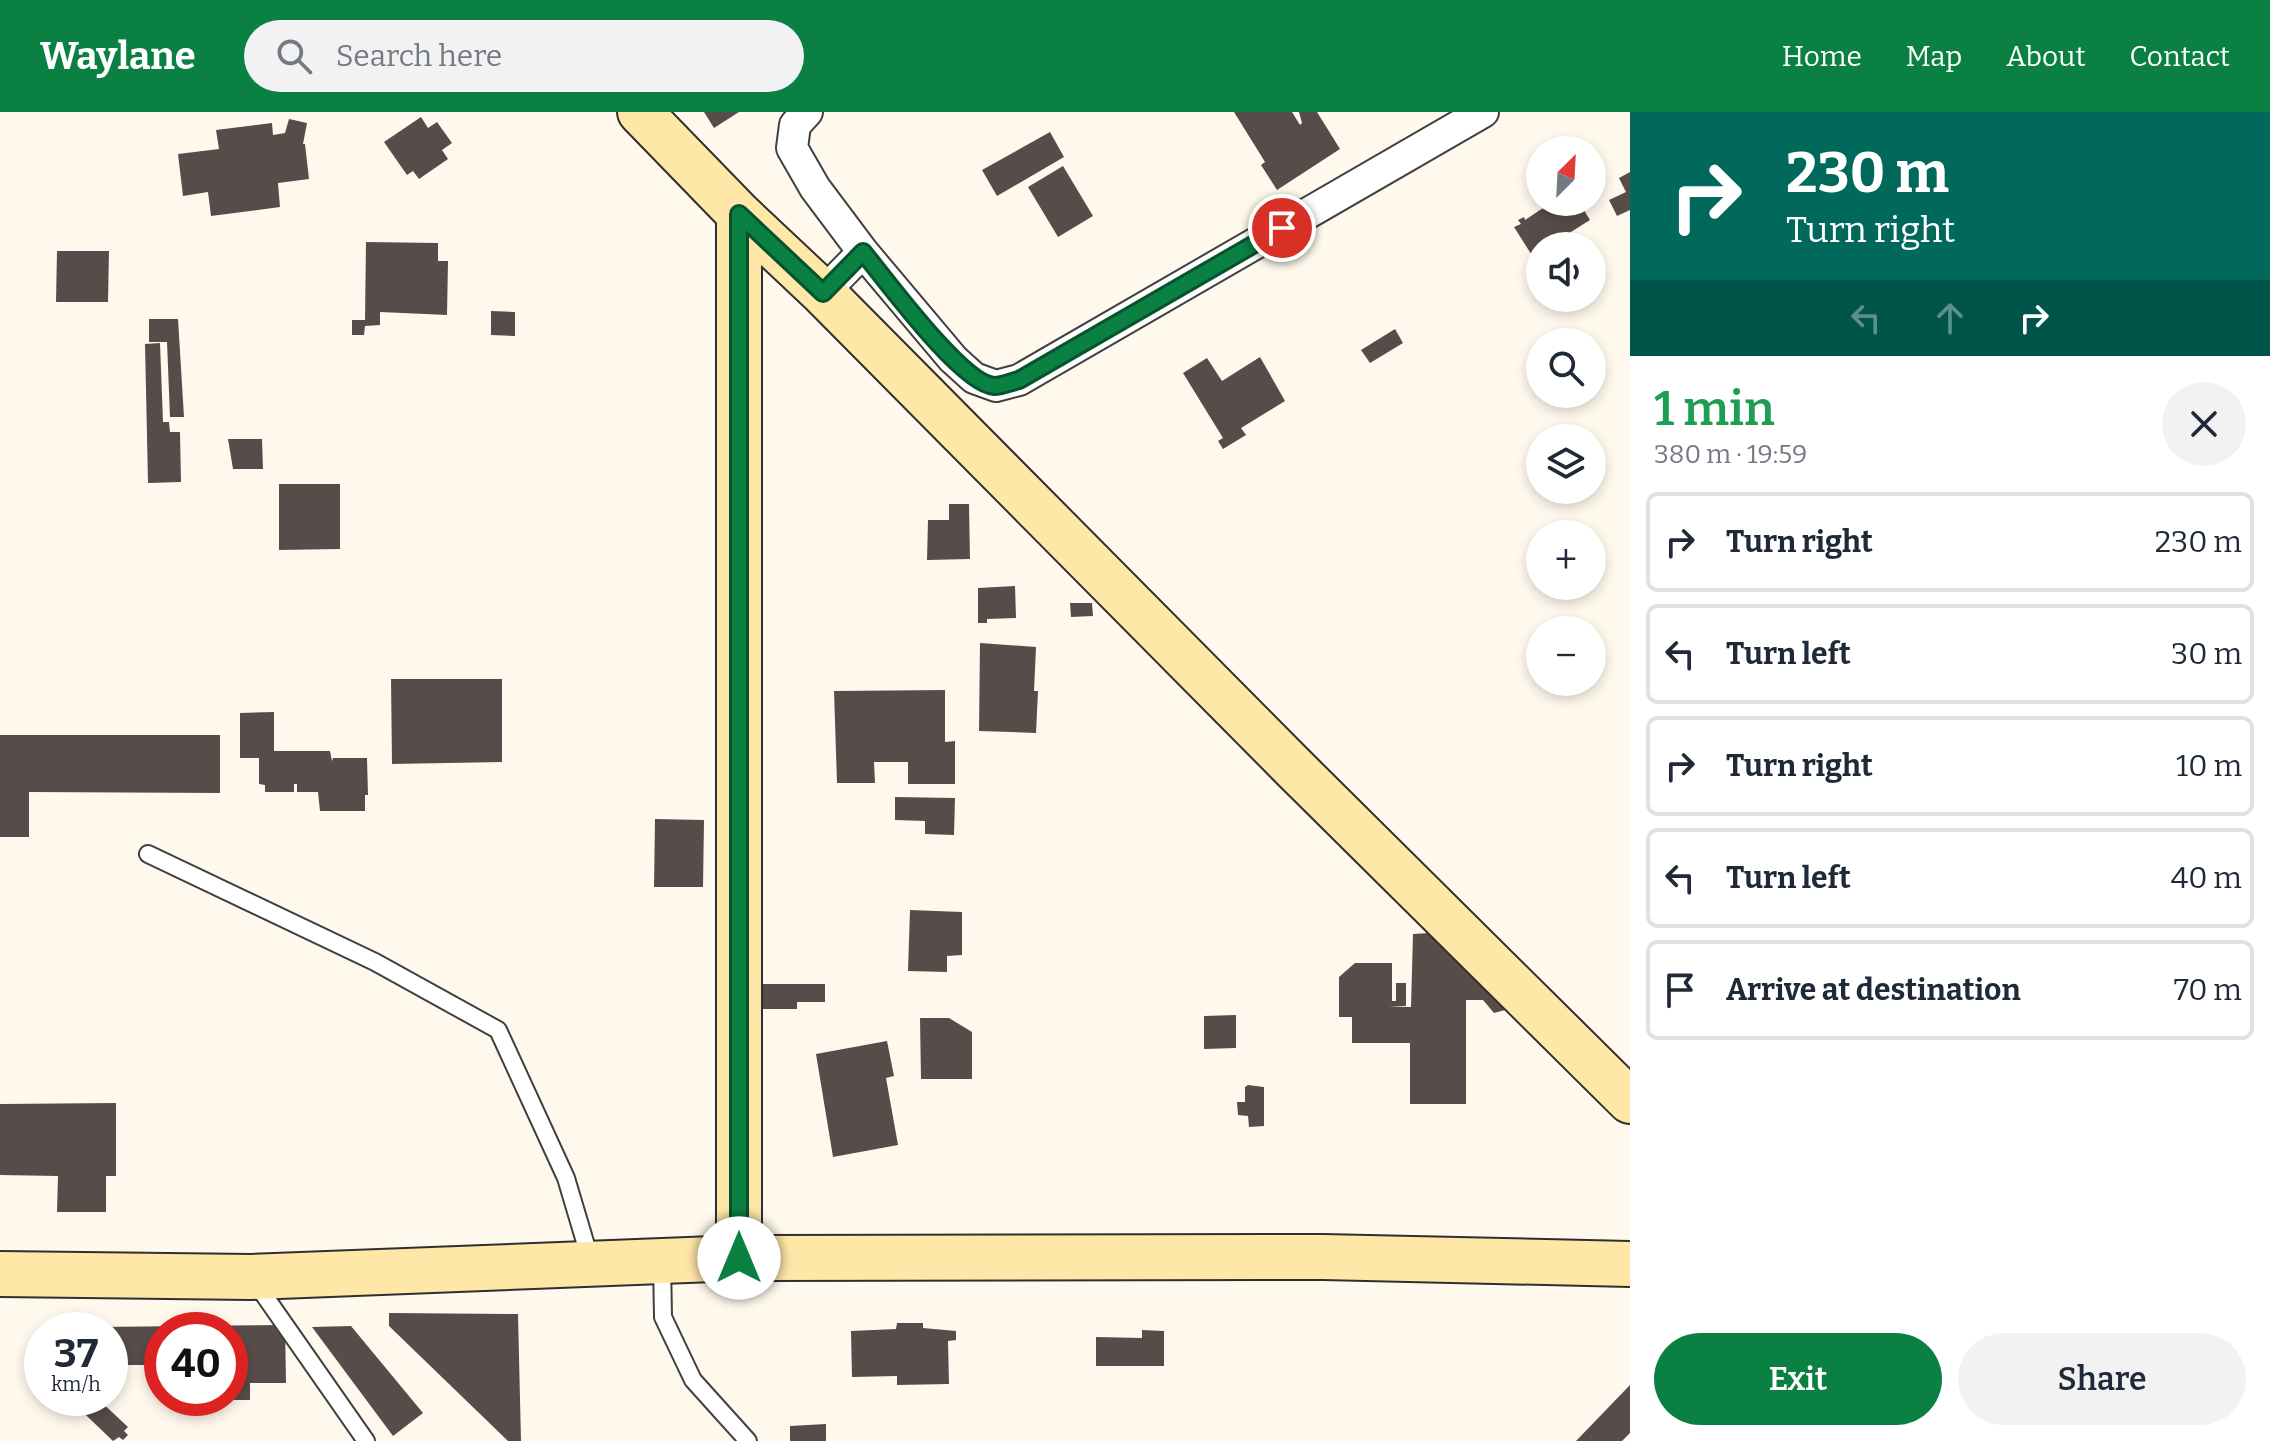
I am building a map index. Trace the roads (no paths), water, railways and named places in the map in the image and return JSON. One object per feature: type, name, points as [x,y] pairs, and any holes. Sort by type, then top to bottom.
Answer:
[{"type":"street","points":[[640,112],[1630,1101]]},
{"type":"street","points":[[807,112],[795,125],[792,148],[815,188],[863,252],[953,359],[974,378],[996,386],[1019,380],[1483,112]]},
{"type":"street","points":[[739,214],[739,1258]]},
{"type":"street","points":[[823,293],[863,252]]},
{"type":"street","points":[[0,1274],[251,1277],[739,1258],[1323,1257],[1630,1264]]},
{"type":"lane","points":[[148,854],[375,962],[498,1030],[566,1178],[591,1262]]},
{"type":"lane","points":[[662,1260],[663,1317],[693,1380],[748,1441]]},
{"type":"lane","points":[[251,1277],[364,1440]]}]
